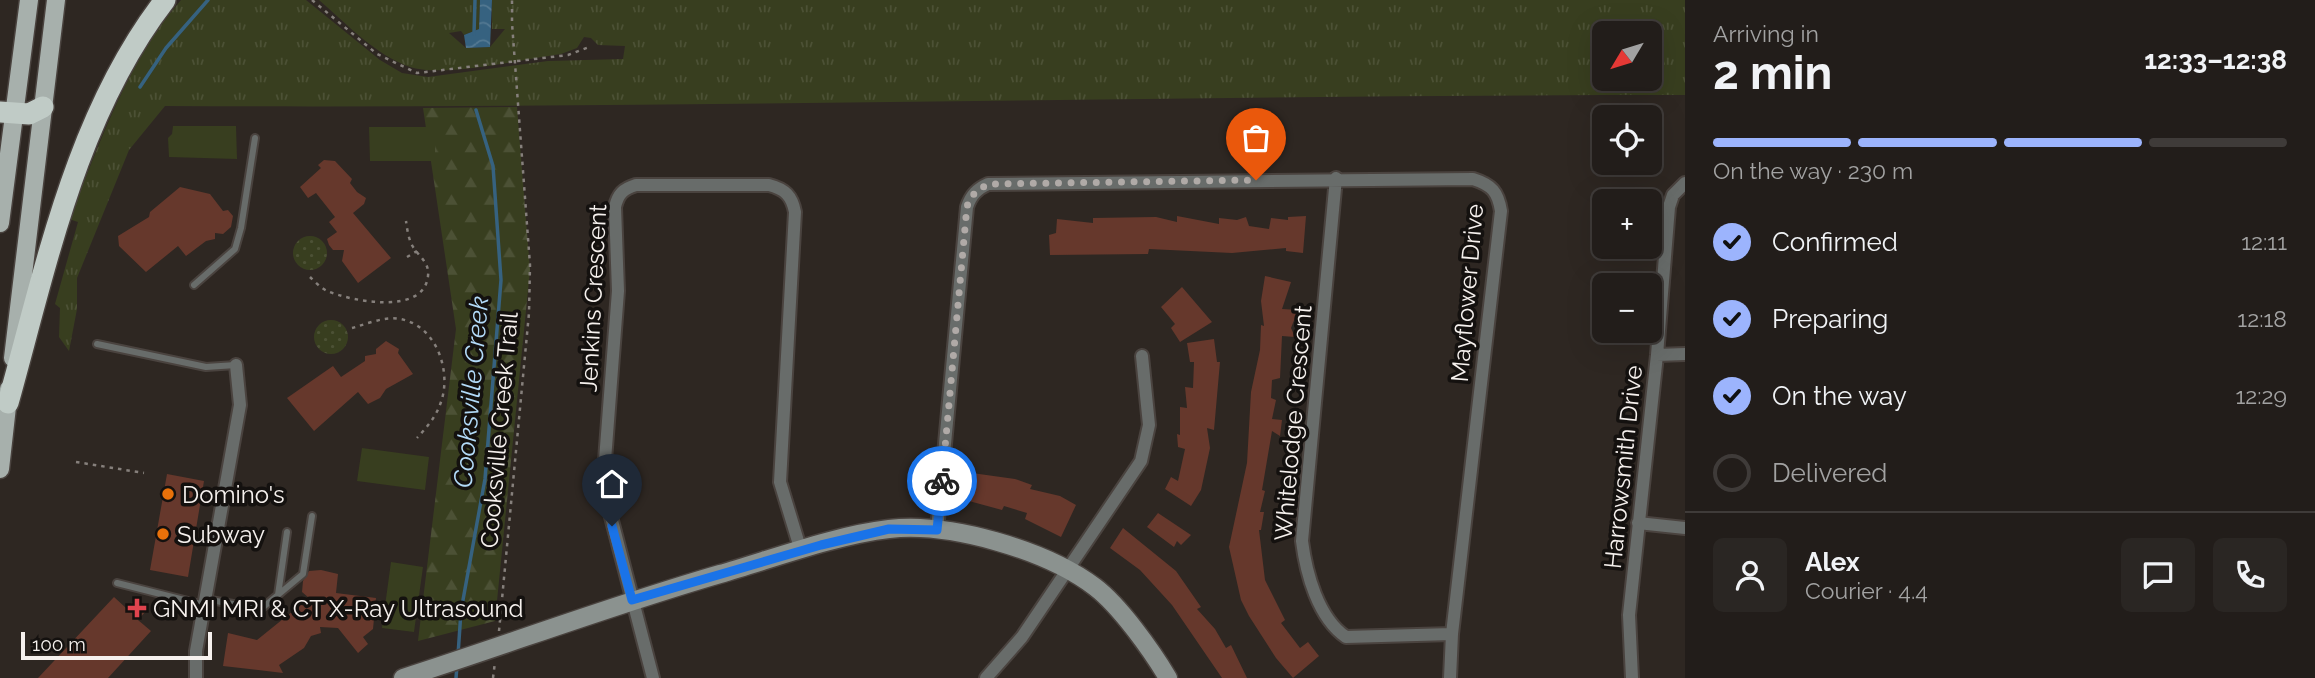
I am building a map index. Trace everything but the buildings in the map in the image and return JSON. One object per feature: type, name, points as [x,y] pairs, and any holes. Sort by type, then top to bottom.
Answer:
[{"type":"highway","points":[[8,403],[60,219],[86,145],[130,55],[165,0]]},
{"type":"highway","points":[[8,113],[29,114],[43,107]]},
{"type":"main road","points":[[0,223],[8,113],[29,0]]},
{"type":"main road","points":[[0,469],[56,0]]},
{"type":"street","name":"Mayflower Drive","points":[[937,530],[967,206],[975,192],[988,184],[1336,178],[1474,179],[1494,189],[1499,197],[1500,212],[1452,634],[1450,678]]},
{"type":"street","name":"Whitelodge Crescent","points":[[1336,178],[1302,541],[1305,570],[1333,628],[1346,637],[1452,634]]},
{"type":"street","name":"Harrowsmith Drive","points":[[1632,678],[1629,615],[1657,355],[1669,207],[1673,195],[1685,183]]},
{"type":"street","name":"Jenkins Crescent","points":[[632,600],[606,504],[602,465],[618,291],[615,207],[618,196],[626,188],[636,185],[769,185],[780,188],[793,201],[795,212],[780,482],[801,551]]},
{"type":"street","points":[[1657,355],[1685,354]]},
{"type":"street","points":[[986,678],[1022,636],[1069,571],[1141,461],[1149,425],[1142,356]]},
{"type":"street","points":[[196,678],[196,652],[240,405],[236,365]]},
{"type":"street","points":[[1638,523],[1685,528]]},
{"type":"street","points":[[403,678],[632,600],[801,551],[889,529],[937,530],[1021,550],[1069,571],[1097,588],[1149,648],[1168,678]]},
{"type":"street","points":[[632,600],[653,678]]},
{"type":"lane","points":[[194,285],[235,249],[242,228],[255,138]]},
{"type":"lane","points":[[97,344],[206,367],[236,365]]},
{"type":"lane","points":[[117,583],[205,602],[261,609],[303,574],[312,516]]},
{"type":"lane","points":[[278,595],[287,532]]},
{"type":"path","points":[[312,0],[377,54],[417,74],[568,55],[589,47]]},
{"type":"path","name":"Cooksville Creek Trail","points":[[493,678],[492,646],[529,313],[530,265],[517,102],[513,0]]},
{"type":"path","points":[[310,277],[325,290],[378,304],[402,301],[420,291],[429,278],[427,264],[411,243],[406,221]]},
{"type":"path","points":[[407,257],[417,251]]},
{"type":"path","points":[[352,328],[398,318],[412,322],[429,335],[445,371],[442,400],[434,419],[416,438]]},
{"type":"path","points":[[76,462],[144,473]]},
{"type":"green space","points":[[181,0],[306,0],[380,60],[402,73],[428,77],[548,61],[623,59],[625,46],[598,45],[591,38],[584,37],[577,48],[561,54],[463,69],[424,70],[397,62],[385,55],[319,0],[480,0],[479,29],[464,35],[461,31],[449,33],[466,48],[490,47],[505,29],[492,29],[492,0],[1685,0],[1685,95],[545,106],[165,106],[129,150],[77,278],[77,309],[69,351],[59,337],[60,308],[55,304],[78,222],[69,219],[116,104],[145,49]]},
{"type":"green space","points":[[517,107],[530,270],[495,621],[418,641],[456,329],[423,108]]},
{"type":"green space","points":[[173,126],[236,126],[237,159],[169,157],[168,138],[172,134]]},
{"type":"green space","points":[[369,127],[435,127],[435,161],[370,161]]},
{"type":"green space","points":[[310,236],[322,241],[327,253],[322,265],[310,270],[298,265],[293,253],[298,241]]},
{"type":"green space","points":[[331,320],[343,325],[348,337],[343,349],[331,354],[319,349],[314,337],[319,325]]},
{"type":"green space","points":[[362,448],[429,457],[425,490],[357,481]]},
{"type":"green space","points":[[391,562],[423,567],[414,632],[382,628]]},
{"type":"water","points":[[480,0],[492,0],[490,47],[466,48],[464,35],[479,29]]},
{"type":"waterway","points":[[140,87],[166,48],[208,0]]},
{"type":"waterway","name":"Cooksville Creek","points":[[474,34],[475,0]]},
{"type":"waterway","name":"Cooksville Creek","points":[[458,655],[461,611],[485,479],[501,280],[493,166],[476,110]]},
{"type":"waterway","name":"Cooksville Creek","points":[[456,678],[457,666]]},
{"type":"way so far","points":[[942,481],[967,206],[975,192],[988,184],[1256,180]]},
{"type":"place","name":"Domino's","points":[[168,494]]},
{"type":"place","name":"Subway","points":[[163,534]]},
{"type":"place","name":"GNMI MRI & CT X-Ray Ultrasound","points":[[137,608]]},
{"type":"route","points":[[612,526],[632,600],[821,545],[889,529],[937,530],[942,481]]}]
